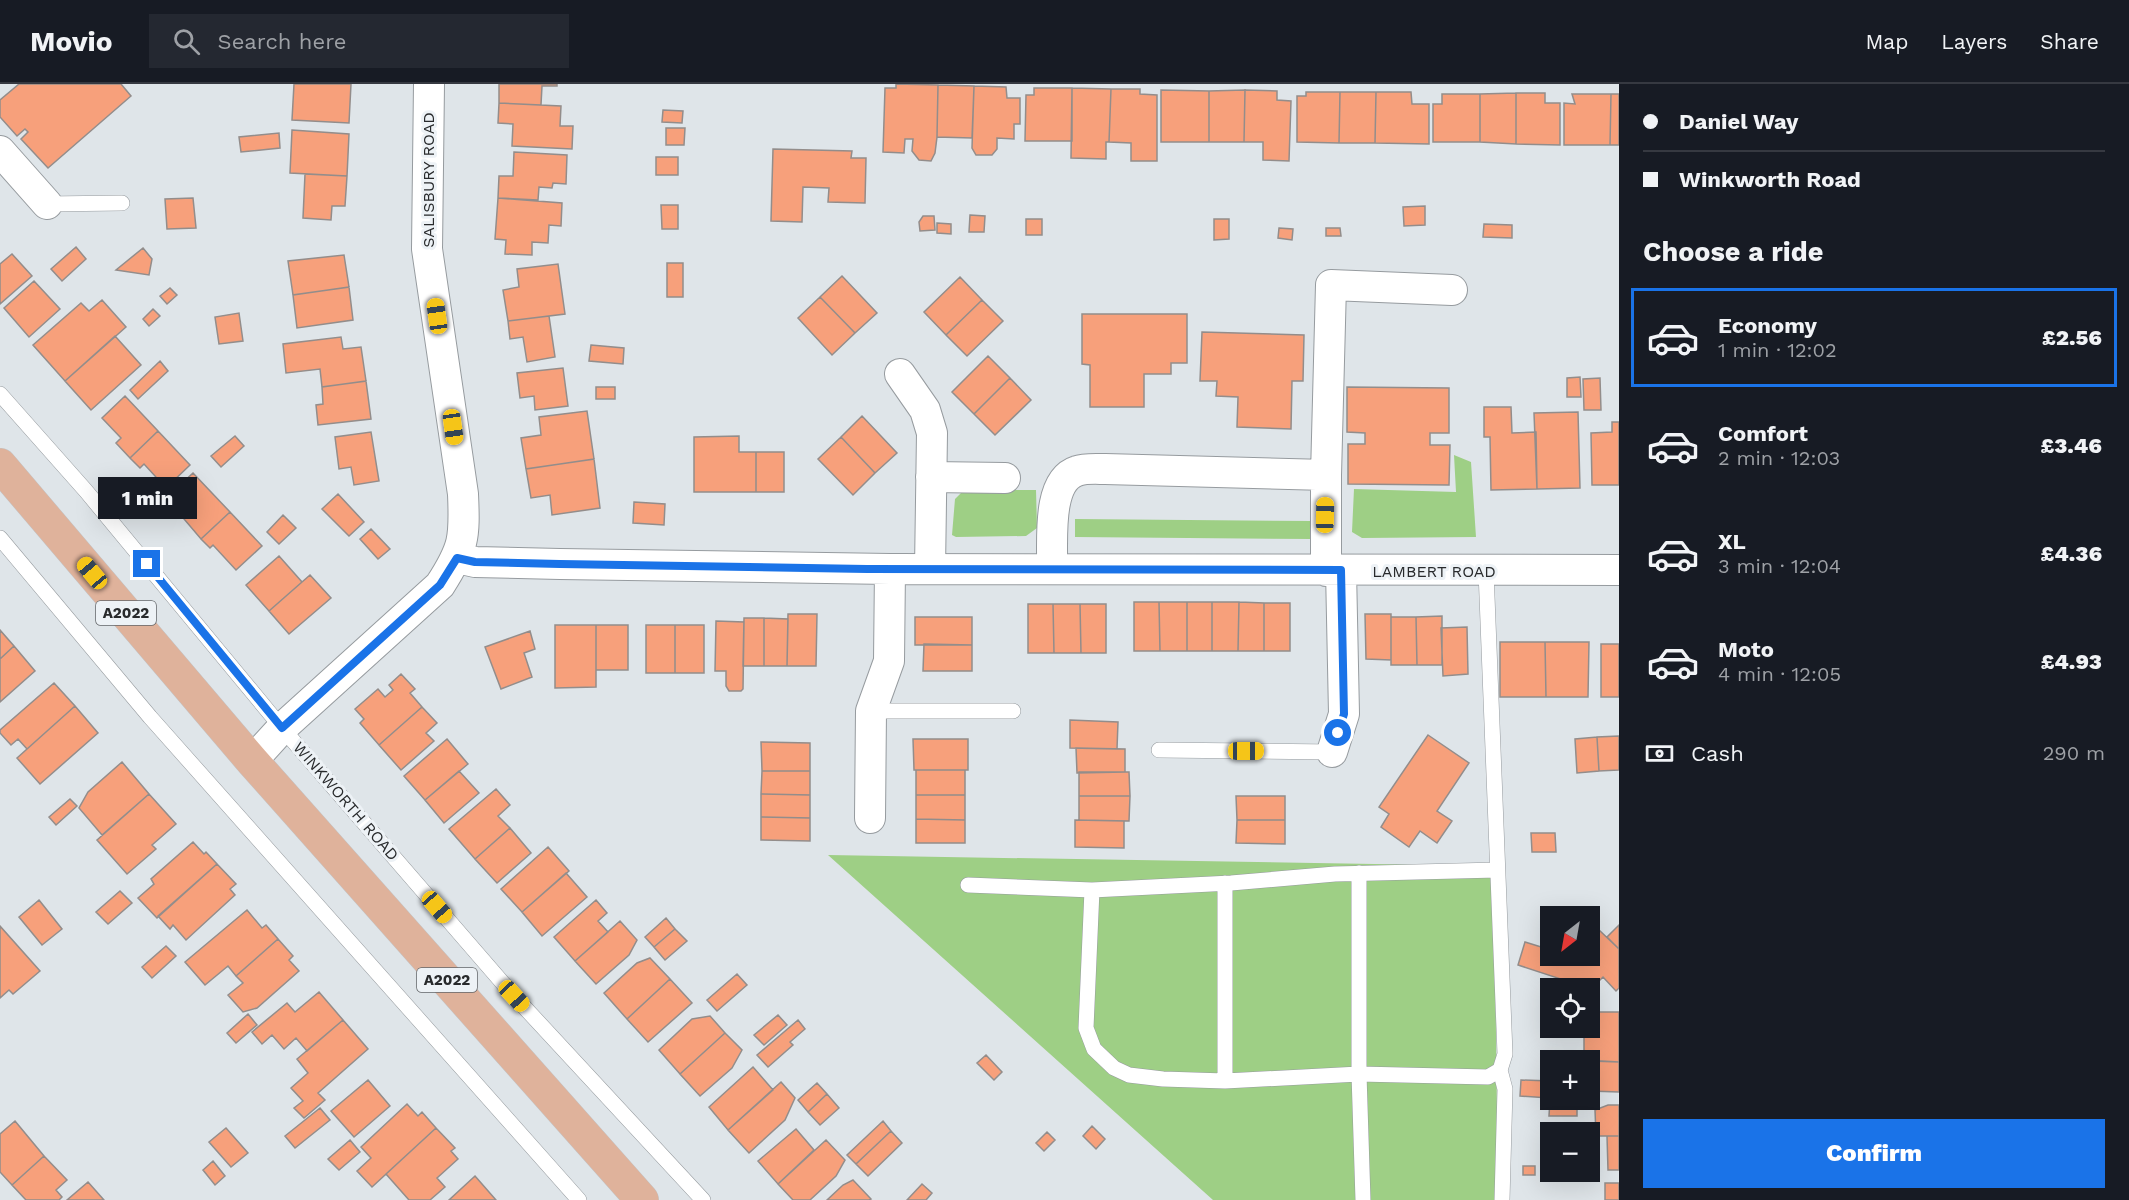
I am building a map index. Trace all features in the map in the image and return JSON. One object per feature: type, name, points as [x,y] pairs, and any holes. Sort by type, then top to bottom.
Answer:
[{"type":"main road","name":"A2022","points":[[0,465],[252,761],[642,1200]]},
{"type":"street","name":"SALISBURY ROAD","points":[[252,761],[282,728],[440,585],[457,558],[465,530],[463,494],[427,249],[429,84]]},
{"type":"street","points":[[0,151],[47,204]]},
{"type":"street","points":[[1332,752],[1344,714],[1326,474],[1331,285],[1452,290]]},
{"type":"street","points":[[900,374],[925,410],[932,433],[930,569]]},
{"type":"street","points":[[1052,569],[1054,504],[1060,485],[1076,471],[1105,469],[1326,474]]},
{"type":"street","points":[[931,477],[1005,478]]},
{"type":"street","name":"LAMBERT ROAD","points":[[457,558],[475,562],[890,569],[1619,570]]},
{"type":"street","points":[[870,818],[871,711],[889,661],[890,569]]},
{"type":"lane","points":[[47,204],[122,203]]},
{"type":"lane","name":"WINKWORTH ROAD","points":[[0,394],[86,491],[282,728],[514,996],[703,1200]]},
{"type":"lane","points":[[0,538],[150,717],[579,1200]]},
{"type":"lane","points":[[1486,571],[1505,1054],[1500,1070],[1505,1089],[1502,1200]]},
{"type":"lane","points":[[871,711],[1013,711]]},
{"type":"lane","points":[[1159,750],[1332,752]]},
{"type":"lane","points":[[968,885],[1092,890],[1359,873],[1497,870]]},
{"type":"lane","points":[[1359,873],[1359,1074],[1363,1200]]},
{"type":"lane","points":[[1225,883],[1225,1081]]},
{"type":"lane","points":[[1092,890],[1086,1028],[1094,1049],[1114,1068],[1130,1075],[1163,1079],[1225,1081],[1359,1074],[1488,1077],[1500,1070]]},
{"type":"green space","points":[[1454,455],[1471,462],[1476,537],[1362,538],[1352,532],[1354,489],[1456,492]]},
{"type":"green space","points":[[964,490],[1036,490],[1037,528],[1026,536],[956,537],[952,535],[955,499]]},
{"type":"green space","points":[[1075,519],[1312,521],[1312,539],[1075,537]]},
{"type":"green space","points":[[828,855],[1494,866],[1498,1200],[1213,1200]]},
{"type":"building","points":[[19,84],[121,84],[131,96],[48,168],[21,139],[28,132],[25,129],[17,136],[0,117],[0,100]]},
{"type":"building","points":[[294,84],[351,84],[349,123],[292,120]]},
{"type":"building","points":[[499,84],[557,84],[557,86],[542,86],[541,105],[499,103]]},
{"type":"building","points":[[896,84],[938,85],[937,137],[935,153],[931,161],[919,160],[912,151],[913,139],[905,139],[904,153],[883,152],[885,88],[896,88]]},
{"type":"building","points":[[938,85],[974,86],[972,138],[937,137]]},
{"type":"building","points":[[974,86],[1006,87],[1007,98],[1020,98],[1020,124],[1014,124],[1014,139],[997,138],[997,149],[992,155],[976,155],[972,148]]},
{"type":"building","points":[[1034,88],[1072,88],[1072,141],[1025,141],[1026,95],[1034,95]]},
{"type":"building","points":[[1072,88],[1111,89],[1106,159],[1071,158]]},
{"type":"building","points":[[1111,89],[1140,89],[1140,94],[1157,95],[1157,161],[1131,161],[1131,143],[1109,142]]},
{"type":"building","points":[[1161,90],[1209,91],[1209,142],[1161,142]]},
{"type":"building","points":[[1245,90],[1277,91],[1277,100],[1291,101],[1289,161],[1263,160],[1263,142],[1244,142]]},
{"type":"building","points":[[1245,90],[1244,142],[1209,142],[1209,91]]},
{"type":"building","points":[[1306,92],[1340,92],[1339,143],[1297,142],[1297,96],[1306,96]]},
{"type":"building","points":[[1340,92],[1376,92],[1375,143],[1339,143]]},
{"type":"building","points":[[1376,92],[1411,92],[1412,104],[1429,104],[1429,144],[1375,143]]},
{"type":"building","points":[[1516,93],[1545,93],[1545,103],[1560,103],[1560,145],[1516,144]]},
{"type":"building","points":[[1516,93],[1516,144],[1480,142],[1480,94]]},
{"type":"building","points":[[1442,94],[1480,94],[1480,142],[1433,142],[1433,104],[1442,104]]},
{"type":"building","points":[[1572,94],[1611,94],[1610,145],[1564,145],[1564,103],[1575,104]]},
{"type":"building","points":[[1611,94],[1619,94],[1619,145],[1610,145]]},
{"type":"building","points":[[499,103],[561,106],[560,126],[573,126],[572,149],[512,146],[513,124],[498,123]]},
{"type":"building","points":[[663,110],[683,111],[682,123],[662,122]]},
{"type":"building","points":[[666,128],[685,128],[684,145],[666,145]]},
{"type":"building","points":[[292,130],[349,134],[347,176],[290,173]]},
{"type":"building","points":[[279,133],[280,148],[241,152],[239,137]]},
{"type":"building","points":[[773,149],[852,151],[851,158],[866,158],[865,203],[828,202],[829,188],[803,187],[802,222],[771,221]]},
{"type":"building","points":[[514,152],[567,155],[566,184],[553,183],[552,188],[539,187],[538,200],[498,198],[499,176],[513,176]]},
{"type":"building","points":[[656,157],[678,157],[678,175],[656,175]]},
{"type":"building","points":[[305,174],[347,176],[345,206],[332,206],[331,220],[303,218]]},
{"type":"building","points":[[193,198],[196,228],[167,229],[165,199]]},
{"type":"building","points":[[498,198],[562,203],[561,226],[549,225],[548,243],[532,242],[532,255],[505,254],[506,240],[495,239]]},
{"type":"building","points":[[661,205],[678,205],[678,229],[662,229]]},
{"type":"building","points":[[1425,206],[1425,225],[1404,226],[1403,207]]},
{"type":"building","points":[[970,215],[985,216],[984,232],[969,232]]},
{"type":"building","points":[[923,216],[934,216],[935,230],[920,231],[919,222]]},
{"type":"building","points":[[1026,219],[1042,219],[1042,235],[1026,235]]},
{"type":"building","points":[[1214,219],[1229,219],[1229,239],[1214,240]]},
{"type":"building","points":[[937,223],[951,224],[951,234],[937,233]]},
{"type":"building","points":[[1484,224],[1512,225],[1512,238],[1483,237]]},
{"type":"building","points":[[1279,228],[1293,229],[1292,240],[1278,238]]},
{"type":"building","points":[[1326,228],[1340,228],[1341,236],[1326,236]]},
{"type":"building","points":[[76,247],[86,259],[62,281],[51,269]]},
{"type":"building","points":[[143,248],[152,259],[149,275],[116,270]]},
{"type":"building","points":[[12,254],[32,276],[0,304],[0,264]]},
{"type":"building","points":[[344,255],[349,287],[293,295],[288,261]]},
{"type":"building","points":[[667,263],[683,263],[683,297],[667,297]]},
{"type":"building","points":[[558,264],[565,314],[508,321],[503,290],[519,287],[517,269]]},
{"type":"building","points":[[842,276],[877,313],[855,333],[820,297]]},
{"type":"building","points":[[960,277],[982,300],[946,335],[924,312]]},
{"type":"building","points":[[34,281],[60,309],[29,337],[4,308]]},
{"type":"building","points":[[349,287],[353,320],[297,328],[293,295]]},
{"type":"building","points":[[170,288],[177,295],[167,304],[160,296]]},
{"type":"building","points":[[820,297],[855,333],[832,355],[798,318]]},
{"type":"building","points":[[102,300],[126,327],[65,381],[33,345],[81,303],[89,311]]},
{"type":"building","points":[[982,300],[1003,321],[967,356],[946,335]]},
{"type":"building","points":[[153,309],[160,316],[149,326],[143,319]]},
{"type":"building","points":[[239,313],[243,341],[219,344],[215,317]]},
{"type":"building","points":[[1082,314],[1187,314],[1187,363],[1171,363],[1171,374],[1144,374],[1144,407],[1090,407],[1090,365],[1082,364]]},
{"type":"building","points":[[549,316],[555,357],[527,362],[523,337],[510,339],[508,321]]},
{"type":"building","points":[[1202,332],[1304,335],[1303,381],[1292,381],[1291,429],[1237,427],[1238,397],[1216,396],[1217,381],[1200,381]]},
{"type":"building","points":[[115,336],[141,365],[91,410],[65,381]]},
{"type":"building","points":[[341,337],[343,349],[361,347],[366,381],[322,387],[320,369],[286,373],[283,344]]},
{"type":"building","points":[[591,345],[624,348],[623,364],[589,361]]},
{"type":"building","points":[[988,356],[1010,378],[974,414],[952,392]]},
{"type":"building","points":[[160,361],[168,371],[138,399],[130,390]]},
{"type":"building","points":[[563,368],[568,406],[535,410],[534,396],[520,398],[517,373]]},
{"type":"building","points":[[1580,377],[1581,397],[1567,397],[1567,378]]},
{"type":"building","points":[[1010,378],[1031,400],[995,435],[974,414]]},
{"type":"building","points":[[1600,378],[1601,410],[1584,410],[1583,379]]},
{"type":"building","points":[[366,381],[371,419],[318,425],[316,405],[323,404],[322,387]]},
{"type":"building","points":[[596,387],[615,387],[615,399],[596,399]]},
{"type":"building","points":[[1347,387],[1449,388],[1449,433],[1430,433],[1430,445],[1450,445],[1449,485],[1348,484],[1348,444],[1365,444],[1365,433],[1347,432]]},
{"type":"building","points":[[125,396],[158,431],[130,458],[116,443],[121,438],[102,418]]},
{"type":"building","points":[[1484,407],[1511,407],[1512,433],[1536,432],[1537,489],[1491,490],[1490,437],[1484,437]]},
{"type":"building","points":[[587,411],[594,459],[526,469],[521,438],[541,435],[539,417]]},
{"type":"building","points":[[1578,412],[1580,488],[1537,489],[1534,413]]},
{"type":"building","points":[[862,416],[897,453],[875,473],[841,437]]},
{"type":"building","points":[[1612,422],[1619,422],[1619,485],[1592,485],[1591,433],[1612,432]]},
{"type":"building","points":[[158,431],[190,465],[166,488],[144,464],[140,468],[130,458]]},
{"type":"building","points":[[371,432],[379,481],[354,485],[351,467],[339,469],[335,437]]},
{"type":"building","points":[[235,436],[244,446],[221,467],[211,456]]},
{"type":"building","points":[[739,436],[739,452],[756,452],[756,492],[694,492],[694,437]]},
{"type":"building","points":[[841,437],[875,473],[853,495],[818,459]]},
{"type":"building","points":[[756,452],[784,452],[784,492],[756,492]]},
{"type":"building","points":[[594,459],[600,508],[552,515],[550,495],[531,498],[526,469]]},
{"type":"building","points":[[193,473],[230,512],[201,539],[184,519],[187,517],[168,496]]},
{"type":"building","points":[[338,494],[364,522],[349,536],[322,509]]},
{"type":"building","points":[[634,502],[665,504],[664,525],[633,523]]},
{"type":"building","points":[[230,512],[262,546],[236,570],[213,545],[210,548],[201,539]]},
{"type":"building","points":[[283,515],[296,528],[279,544],[267,532]]},
{"type":"building","points":[[371,529],[390,549],[378,559],[360,539]]},
{"type":"building","points":[[279,556],[302,582],[269,611],[246,585]]},
{"type":"building","points":[[310,575],[331,598],[289,634],[269,611]]},
{"type":"building","points":[[1134,602],[1159,602],[1160,651],[1134,651]]},
{"type":"building","points":[[1159,602],[1187,602],[1187,651],[1160,651]]},
{"type":"building","points":[[1187,602],[1212,602],[1212,651],[1187,651]]},
{"type":"building","points":[[1212,602],[1239,602],[1238,651],[1212,651]]},
{"type":"building","points":[[1239,602],[1264,603],[1264,651],[1238,651]]},
{"type":"building","points":[[1264,603],[1290,603],[1290,651],[1264,651]]},
{"type":"building","points":[[1028,604],[1053,604],[1054,653],[1028,653]]},
{"type":"building","points":[[1053,604],[1080,604],[1081,653],[1054,653]]},
{"type":"building","points":[[1080,604],[1106,604],[1106,653],[1081,653]]},
{"type":"building","points":[[788,614],[817,614],[816,666],[787,666]]},
{"type":"building","points":[[1365,614],[1391,614],[1391,660],[1366,659]]},
{"type":"building","points":[[1442,616],[1442,665],[1417,665],[1416,617]]},
{"type":"building","points":[[915,617],[972,617],[972,645],[915,645]]},
{"type":"building","points":[[1391,617],[1416,617],[1417,665],[1391,665]]},
{"type":"building","points":[[744,618],[764,618],[764,666],[743,666]]},
{"type":"building","points":[[764,618],[788,619],[787,666],[764,666]]},
{"type":"building","points":[[716,621],[744,622],[743,689],[741,691],[729,691],[726,686],[726,671],[715,671]]},
{"type":"building","points":[[555,625],[596,625],[596,687],[555,688]]},
{"type":"building","points":[[596,625],[628,625],[628,670],[596,670]]},
{"type":"building","points":[[646,625],[675,625],[675,673],[646,673]]},
{"type":"building","points":[[675,625],[704,625],[704,673],[675,673]]},
{"type":"building","points":[[1467,627],[1468,674],[1443,676],[1441,628]]},
{"type":"building","points":[[0,630],[14,646],[0,659]]},
{"type":"building","points":[[530,631],[535,649],[524,653],[532,677],[501,689],[485,647]]},
{"type":"building","points":[[1500,642],[1545,642],[1546,697],[1500,697]]},
{"type":"building","points":[[1545,642],[1589,642],[1588,697],[1546,697]]},
{"type":"building","points":[[924,644],[972,645],[972,671],[923,671]]},
{"type":"building","points":[[1601,644],[1619,644],[1619,697],[1601,697]]},
{"type":"building","points":[[14,646],[35,671],[0,702],[0,659]]},
{"type":"building","points":[[401,674],[415,689],[410,693],[422,707],[379,745],[360,723],[364,719],[355,709],[378,689],[385,697],[393,690],[389,685]]},
{"type":"building","points":[[54,683],[75,706],[27,749],[18,739],[11,745],[0,730]]},
{"type":"building","points":[[75,706],[98,733],[40,784],[17,758]]},
{"type":"building","points":[[422,707],[437,723],[426,733],[434,741],[401,770],[379,745]]},
{"type":"building","points":[[1070,720],[1118,722],[1117,749],[1070,748]]},
{"type":"building","points":[[1428,735],[1469,763],[1437,811],[1452,821],[1437,843],[1420,831],[1409,847],[1381,827],[1389,814],[1379,807]]},
{"type":"building","points":[[1619,736],[1619,770],[1599,771],[1597,737]]},
{"type":"building","points":[[1597,737],[1599,771],[1577,773],[1575,739]]},
{"type":"building","points":[[447,739],[468,764],[425,800],[404,776]]},
{"type":"building","points":[[913,739],[968,739],[968,770],[914,770]]},
{"type":"building","points":[[761,742],[810,743],[810,771],[762,771]]},
{"type":"building","points":[[1076,748],[1125,749],[1125,772],[1077,773]]},
{"type":"building","points":[[122,762],[149,794],[102,835],[79,808],[88,792]]},
{"type":"building","points":[[916,770],[965,770],[965,795],[916,795]]},
{"type":"building","points":[[459,771],[479,793],[444,823],[425,800]]},
{"type":"building","points":[[762,771],[810,771],[810,795],[761,794]]},
{"type":"building","points":[[1079,772],[1129,772],[1130,796],[1079,796]]},
{"type":"building","points":[[496,789],[510,805],[498,816],[510,828],[475,859],[449,829]]},
{"type":"building","points":[[149,794],[176,824],[152,845],[156,849],[127,874],[97,840]]},
{"type":"building","points":[[761,794],[810,795],[810,818],[761,817]]},
{"type":"building","points":[[916,795],[965,795],[965,820],[916,819]]},
{"type":"building","points":[[1079,796],[1130,796],[1129,821],[1079,820]]},
{"type":"building","points":[[1236,796],[1285,796],[1285,820],[1237,820]]},
{"type":"building","points":[[70,799],[77,806],[56,825],[49,817]]},
{"type":"building","points":[[761,817],[810,818],[810,841],[761,840]]},
{"type":"building","points":[[916,819],[965,820],[965,843],[916,843]]},
{"type":"building","points":[[1075,820],[1124,821],[1124,848],[1075,847]]},
{"type":"building","points":[[1237,820],[1285,820],[1285,844],[1236,843]]},
{"type":"building","points":[[510,828],[531,853],[497,883],[475,859]]},
{"type":"building","points":[[1531,833],[1555,833],[1556,852],[1532,852]]},
{"type":"building","points":[[193,842],[217,864],[157,918],[138,898],[154,884],[151,879]]},
{"type":"building","points":[[548,847],[569,871],[522,912],[501,889]]},
{"type":"building","points":[[217,864],[236,884],[230,889],[235,895],[186,940],[173,925],[170,929],[158,916]]},
{"type":"building","points":[[566,873],[587,897],[542,936],[522,912]]},
{"type":"building","points":[[120,891],[132,903],[108,924],[96,912]]},
{"type":"building","points":[[39,900],[62,929],[42,945],[19,917]]},
{"type":"building","points":[[596,900],[607,913],[598,921],[608,932],[575,961],[554,937]]},
{"type":"building","points":[[247,910],[262,928],[266,925],[278,939],[236,976],[228,966],[205,985],[185,962]]},
{"type":"building","points":[[666,918],[675,929],[654,947],[645,937]]},
{"type":"building","points":[[620,921],[637,940],[629,955],[596,984],[575,961]]},
{"type":"building","points":[[1619,925],[1619,949],[1607,937]]},
{"type":"building","points":[[0,926],[40,971],[13,994],[9,990],[0,998]]},
{"type":"building","points":[[675,929],[687,941],[665,960],[654,947]]},
{"type":"building","points":[[1600,931],[1619,949],[1619,988],[1616,991],[1603,977],[1600,980],[1600,978],[1558,978],[1518,965],[1525,942],[1540,947],[1540,966],[1600,966]]},
{"type":"building","points":[[278,939],[293,956],[289,960],[299,971],[257,1008],[243,1012],[228,995],[243,983],[236,976]]},
{"type":"building","points":[[166,946],[176,956],[152,978],[142,967]]},
{"type":"building","points":[[650,958],[670,979],[627,1019],[604,993],[637,963]]},
{"type":"building","points":[[737,974],[747,985],[717,1011],[707,1000]]},
{"type":"building","points":[[670,979],[692,1003],[648,1042],[627,1019]]},
{"type":"building","points":[[319,992],[343,1020],[307,1051],[296,1038],[284,1049],[272,1035],[262,1044],[252,1032],[287,1003],[295,1012]]},
{"type":"building","points":[[1600,1012],[1619,1012],[1619,1062],[1600,1061],[1600,1050],[1584,1050],[1584,1038],[1600,1038]]},
{"type":"building","points":[[248,1014],[257,1025],[236,1043],[227,1033]]},
{"type":"building","points":[[778,1015],[787,1025],[764,1045],[754,1035]]},
{"type":"building","points":[[710,1016],[725,1033],[680,1074],[659,1050],[692,1019]]},
{"type":"building","points":[[343,1020],[368,1049],[318,1093],[325,1100],[304,1118],[294,1108],[303,1101],[291,1088],[308,1073],[297,1059]]},
{"type":"building","points":[[798,1020],[805,1029],[790,1042],[793,1045],[768,1067],[757,1055]]},
{"type":"building","points":[[725,1033],[742,1050],[732,1068],[700,1096],[680,1074]]},
{"type":"building","points":[[986,1055],[1002,1072],[994,1080],[977,1063]]},
{"type":"building","points":[[1600,1061],[1619,1062],[1619,1092],[1600,1091]]},
{"type":"building","points":[[753,1067],[773,1090],[728,1130],[709,1107]]},
{"type":"building","points":[[368,1080],[390,1106],[354,1137],[331,1111]]},
{"type":"building","points":[[1521,1080],[1540,1081],[1540,1097],[1520,1096]]},
{"type":"building","points":[[781,1082],[795,1098],[785,1120],[749,1153],[728,1130]]},
{"type":"building","points":[[817,1083],[827,1094],[808,1112],[798,1100]]},
{"type":"building","points":[[827,1094],[839,1108],[820,1125],[808,1112]]},
{"type":"building","points":[[407,1104],[418,1116],[422,1112],[436,1128],[372,1187],[357,1171],[371,1158],[361,1147]]},
{"type":"building","points":[[1619,1105],[1619,1136],[1600,1136],[1600,1122],[1595,1122],[1595,1110]]},
{"type":"building","points":[[320,1108],[330,1120],[295,1148],[285,1136]]},
{"type":"building","points":[[1549,1110],[1577,1110],[1577,1116],[1549,1116]]},
{"type":"building","points":[[15,1121],[44,1156],[12,1185],[0,1172],[0,1134]]},
{"type":"building","points":[[883,1121],[891,1131],[856,1164],[847,1155]]},
{"type":"building","points":[[1092,1126],[1105,1139],[1096,1149],[1083,1136]]},
{"type":"building","points":[[226,1128],[248,1153],[231,1167],[209,1142]]},
{"type":"building","points":[[436,1128],[455,1148],[451,1151],[458,1159],[437,1178],[445,1187],[430,1200],[409,1200],[386,1174]]},
{"type":"building","points":[[796,1129],[814,1150],[778,1184],[758,1161]]},
{"type":"building","points":[[891,1131],[902,1143],[868,1176],[856,1164]]},
{"type":"building","points":[[1047,1132],[1055,1140],[1044,1151],[1036,1143]]},
{"type":"building","points":[[1607,1136],[1619,1136],[1619,1170],[1608,1170]]},
{"type":"building","points":[[350,1140],[360,1152],[339,1170],[328,1159]]},
{"type":"building","points":[[826,1140],[845,1160],[836,1176],[810,1200],[793,1200],[778,1184]]},
{"type":"building","points":[[44,1156],[67,1180],[56,1190],[62,1197],[59,1200],[26,1200],[12,1185]]},
{"type":"building","points":[[213,1161],[225,1176],[215,1185],[203,1170]]},
{"type":"building","points":[[1523,1166],[1535,1166],[1535,1175],[1523,1175]]},
{"type":"building","points":[[475,1176],[496,1200],[449,1200]]},
{"type":"building","points":[[853,1180],[871,1199],[827,1200],[843,1185]]},
{"type":"building","points":[[88,1182],[104,1200],[67,1200]]},
{"type":"building","points":[[1605,1183],[1619,1183],[1619,1200],[1605,1200]]},
{"type":"building","points":[[922,1184],[932,1193],[926,1200],[907,1200]]},
{"type":"route","points":[[147,564],[282,728],[440,585],[457,558],[475,562],[867,569],[1341,570],[1344,714],[1338,733]]}]
